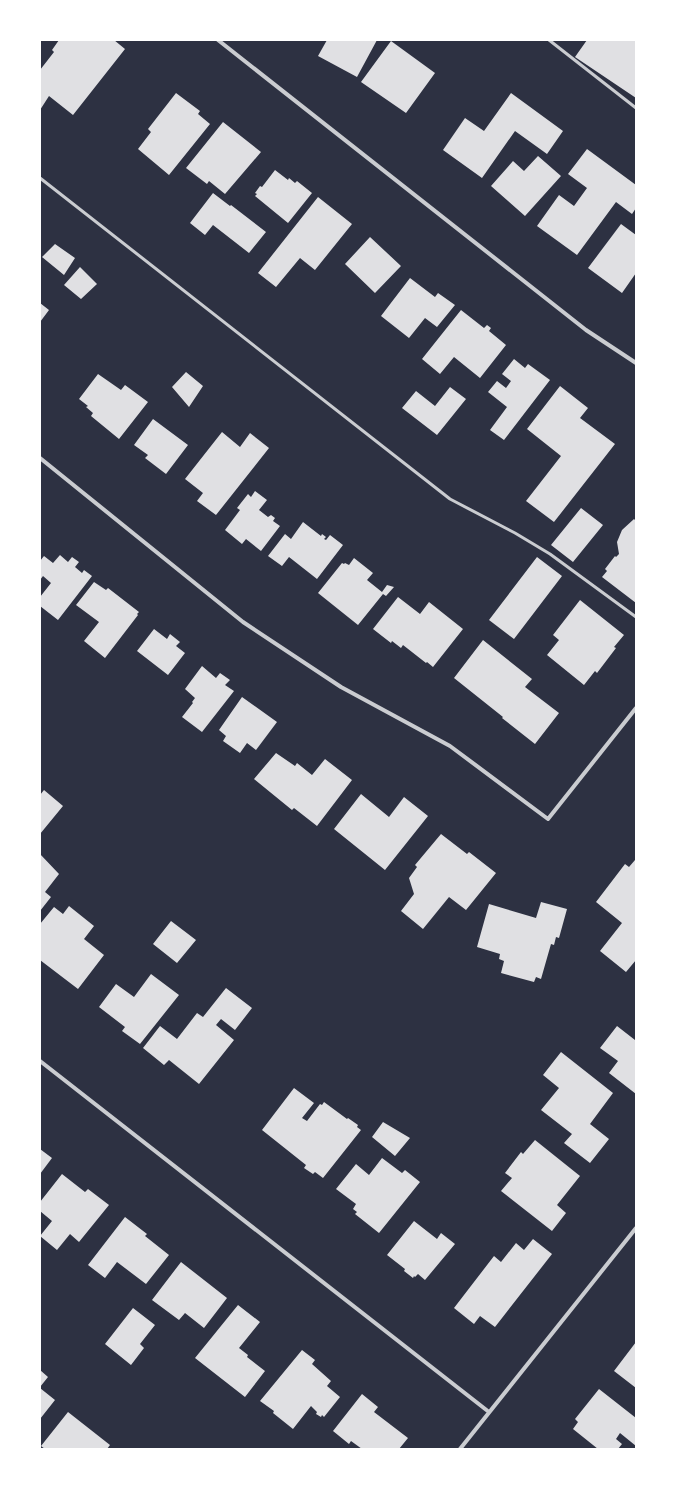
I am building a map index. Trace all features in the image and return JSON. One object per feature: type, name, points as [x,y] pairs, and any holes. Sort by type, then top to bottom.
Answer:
[{"type":"street","points":[[218,40],[586,330],[636,363]]},
{"type":"street","points":[[40,458],[243,622],[342,687],[450,746],[548,819],[636,708]]},
{"type":"street","points":[[40,1061],[488,1412]]},
{"type":"street","points":[[460,1449],[636,1228]]},
{"type":"lane","points":[[549,40],[636,108]]},
{"type":"lane","points":[[40,178],[450,499],[515,533],[550,554],[636,618]]},
{"type":"building","points":[[59,40],[114,40],[125,49],[73,115],[49,96],[40,110],[40,70],[54,52],[52,50]]},
{"type":"building","points":[[327,40],[377,40],[357,77],[318,56]]},
{"type":"building","points":[[587,40],[636,40],[636,98],[575,57]]},
{"type":"building","points":[[391,41],[435,73],[406,113],[361,82]]},
{"type":"building","points":[[176,93],[200,111],[198,114],[210,124],[169,175],[138,149],[151,132],[148,129]]},
{"type":"building","points":[[511,93],[563,131],[547,154],[515,131],[482,178],[443,150],[465,118],[484,131]]},
{"type":"building","points":[[223,122],[261,152],[225,194],[209,181],[207,184],[186,168]]},
{"type":"building","points":[[587,149],[636,185],[636,208],[632,214],[616,202],[577,255],[537,226],[559,195],[574,206],[587,188],[568,174]]},
{"type":"building","points":[[538,156],[561,176],[525,216],[491,186],[513,161],[524,171]]},
{"type":"building","points":[[275,170],[288,180],[289,178],[295,183],[297,181],[312,193],[288,223],[255,196],[257,194],[255,193],[260,186],[262,187]]},
{"type":"building","points":[[213,193],[266,232],[249,253],[213,225],[205,235],[190,223]]},
{"type":"building","points":[[318,197],[352,224],[315,270],[300,258],[276,287],[258,273]]},
{"type":"building","points":[[621,224],[636,235],[636,273],[622,293],[588,268]]},
{"type":"building","points":[[370,237],[401,266],[375,293],[345,264]]},
{"type":"building","points":[[55,244],[75,258],[64,275],[42,257]]},
{"type":"building","points":[[80,267],[97,284],[81,299],[64,285]]},
{"type":"building","points":[[410,278],[435,297],[438,293],[455,305],[437,327],[425,318],[409,338],[381,316]]},
{"type":"building","points":[[40,303],[49,310],[40,322]]},
{"type":"building","points":[[461,310],[484,328],[487,325],[491,328],[489,331],[506,345],[480,378],[454,357],[440,374],[422,359]]},
{"type":"building","points":[[514,359],[525,368],[528,364],[550,380],[504,440],[490,430],[507,407],[488,392],[497,381],[506,388],[511,381],[502,374]]},
{"type":"building","points":[[186,372],[203,386],[189,407],[172,387]]},
{"type":"building","points":[[98,374],[121,390],[125,385],[148,402],[119,439],[91,416],[93,413],[86,407],[88,406],[79,399]]},
{"type":"building","points":[[560,386],[588,408],[580,418],[615,444],[554,522],[526,501],[561,456],[527,429]]},
{"type":"building","points":[[450,387],[466,399],[437,435],[402,408],[416,391],[435,406]]},
{"type":"building","points":[[153,419],[188,445],[166,474],[145,458],[148,455],[134,445]]},
{"type":"building","points":[[222,432],[240,447],[250,433],[269,448],[216,515],[197,501],[203,493],[185,479]]},
{"type":"building","points":[[255,491],[267,500],[259,510],[268,517],[271,515],[275,518],[273,521],[280,526],[261,551],[246,539],[242,544],[225,530],[240,510],[237,508],[248,494],[251,497]]},
{"type":"building","points":[[581,508],[603,525],[573,562],[551,545]]},
{"type":"building","points":[[634,519],[636,521],[636,603],[602,577],[607,571],[605,569],[615,556],[616,557],[619,554],[617,542],[622,530]]},
{"type":"building","points":[[303,522],[321,536],[322,534],[326,537],[324,539],[326,540],[330,535],[343,545],[317,579],[289,557],[282,566],[268,556],[285,534],[291,539]]},
{"type":"building","points":[[60,555],[68,562],[72,557],[79,562],[75,567],[82,573],[84,570],[92,576],[58,620],[40,606],[40,597],[51,583],[43,576],[40,580],[40,561],[44,556],[53,563]]},
{"type":"building","points":[[537,557],[562,576],[514,639],[489,620]]},
{"type":"building","points":[[354,558],[373,573],[367,580],[382,592],[387,585],[394,587],[386,596],[383,594],[358,625],[318,593],[342,563],[349,565]]},
{"type":"building","points":[[94,582],[106,590],[108,588],[139,612],[105,658],[84,641],[99,622],[76,605]]},
{"type":"building","points":[[398,597],[420,614],[429,602],[463,629],[433,667],[403,645],[401,648],[392,641],[391,643],[373,629]]},
{"type":"building","points":[[580,600],[624,635],[614,647],[616,648],[597,673],[595,671],[584,685],[547,655],[559,640],[553,635]]},
{"type":"building","points":[[154,629],[167,639],[170,634],[180,642],[176,646],[185,653],[168,675],[137,651]]},
{"type":"building","points":[[483,640],[532,679],[525,687],[559,713],[535,744],[454,678]]},
{"type":"building","points":[[202,666],[216,678],[220,673],[230,680],[225,685],[234,691],[202,732],[182,717],[195,698],[185,689]]},
{"type":"building","points":[[242,697],[277,722],[256,750],[247,743],[240,753],[223,741],[226,736],[219,730]]},
{"type":"building","points":[[276,753],[295,766],[297,763],[312,775],[325,759],[352,780],[317,826],[294,808],[292,810],[254,779]]},
{"type":"building","points":[[44,790],[63,806],[40,834],[40,795]]},
{"type":"building","points":[[361,794],[389,817],[404,797],[428,816],[385,870],[334,829]]},
{"type":"building","points":[[441,834],[467,854],[469,852],[496,873],[466,910],[449,897],[423,929],[401,911],[414,894],[409,878],[417,867],[415,865]]},
{"type":"building","points":[[40,854],[59,874],[45,892],[51,897],[40,911]]},
{"type":"building","points":[[635,860],[636,960],[626,972],[600,951],[622,923],[596,902],[625,864],[629,867]]},
{"type":"building","points":[[541,902],[567,909],[559,938],[556,937],[554,945],[551,944],[541,979],[536,977],[534,982],[501,973],[504,961],[499,959],[500,954],[477,947],[489,904],[536,918]]},
{"type":"building","points":[[69,906],[94,926],[84,939],[104,955],[78,989],[40,960],[40,924],[54,907],[63,914]]},
{"type":"building","points":[[171,921],[196,940],[177,963],[153,944]]},
{"type":"building","points":[[151,974],[179,995],[140,1044],[122,1031],[125,1027],[99,1007],[116,984],[134,997]]},
{"type":"building","points":[[226,988],[252,1008],[235,1030],[221,1019],[216,1025],[234,1040],[199,1084],[169,1060],[164,1065],[143,1048],[160,1026],[177,1039],[197,1013],[203,1017]]},
{"type":"building","points":[[617,1026],[635,1040],[636,1038],[636,1094],[609,1073],[618,1061],[600,1048]]},
{"type":"building","points":[[561,1052],[613,1093],[590,1124],[609,1139],[590,1163],[564,1143],[572,1134],[541,1110],[559,1088],[543,1075]]},
{"type":"building","points":[[294,1088],[314,1103],[302,1118],[307,1121],[320,1104],[322,1105],[324,1102],[358,1125],[357,1127],[361,1130],[323,1178],[315,1172],[313,1174],[304,1168],[306,1165],[262,1130]]},
{"type":"building","points":[[383,1122],[410,1138],[395,1156],[372,1137]]},
{"type":"building","points":[[535,1140],[580,1176],[557,1205],[566,1213],[552,1231],[501,1191],[512,1178],[505,1173],[521,1152],[523,1154]]},
{"type":"building","points":[[40,1149],[52,1158],[40,1174]]},
{"type":"building","points":[[382,1158],[402,1173],[405,1170],[420,1182],[379,1233],[355,1214],[357,1212],[353,1209],[356,1204],[336,1189],[356,1164],[369,1175]]},
{"type":"building","points":[[62,1174],[85,1192],[88,1189],[109,1205],[79,1242],[70,1234],[57,1250],[40,1236],[52,1221],[40,1211],[40,1202]]},
{"type":"building","points":[[125,1217],[147,1234],[145,1236],[169,1255],[146,1284],[117,1262],[105,1278],[88,1265]]},
{"type":"building","points":[[414,1221],[437,1239],[441,1233],[455,1244],[425,1280],[418,1274],[413,1278],[404,1271],[405,1269],[387,1255]]},
{"type":"building","points":[[533,1239],[552,1254],[495,1327],[480,1316],[474,1324],[454,1308],[494,1256],[501,1262],[516,1243],[524,1250]]},
{"type":"building","points":[[181,1262],[227,1298],[204,1328],[185,1313],[179,1320],[152,1300]]},
{"type":"building","points":[[238,1305],[260,1322],[239,1348],[248,1355],[247,1357],[265,1371],[245,1397],[195,1358]]},
{"type":"building","points":[[133,1308],[155,1325],[140,1344],[144,1348],[131,1365],[105,1344]]},
{"type":"building","points":[[636,1342],[636,1388],[614,1371]]},
{"type":"building","points":[[302,1350],[315,1360],[312,1364],[331,1381],[327,1386],[340,1397],[324,1417],[316,1414],[317,1412],[311,1406],[293,1429],[273,1413],[274,1411],[260,1401]]},
{"type":"building","points":[[40,1370],[48,1377],[40,1387]]},
{"type":"building","points":[[40,1388],[55,1400],[40,1419]]},
{"type":"building","points":[[599,1389],[636,1418],[636,1446],[620,1433],[616,1439],[622,1444],[618,1449],[598,1449],[573,1429],[578,1422],[575,1419]]},
{"type":"building","points":[[362,1394],[378,1407],[374,1412],[408,1438],[399,1449],[362,1449],[351,1441],[349,1444],[333,1431]]},
{"type":"building","points":[[68,1412],[110,1445],[107,1449],[45,1449],[41,1446]]}]
